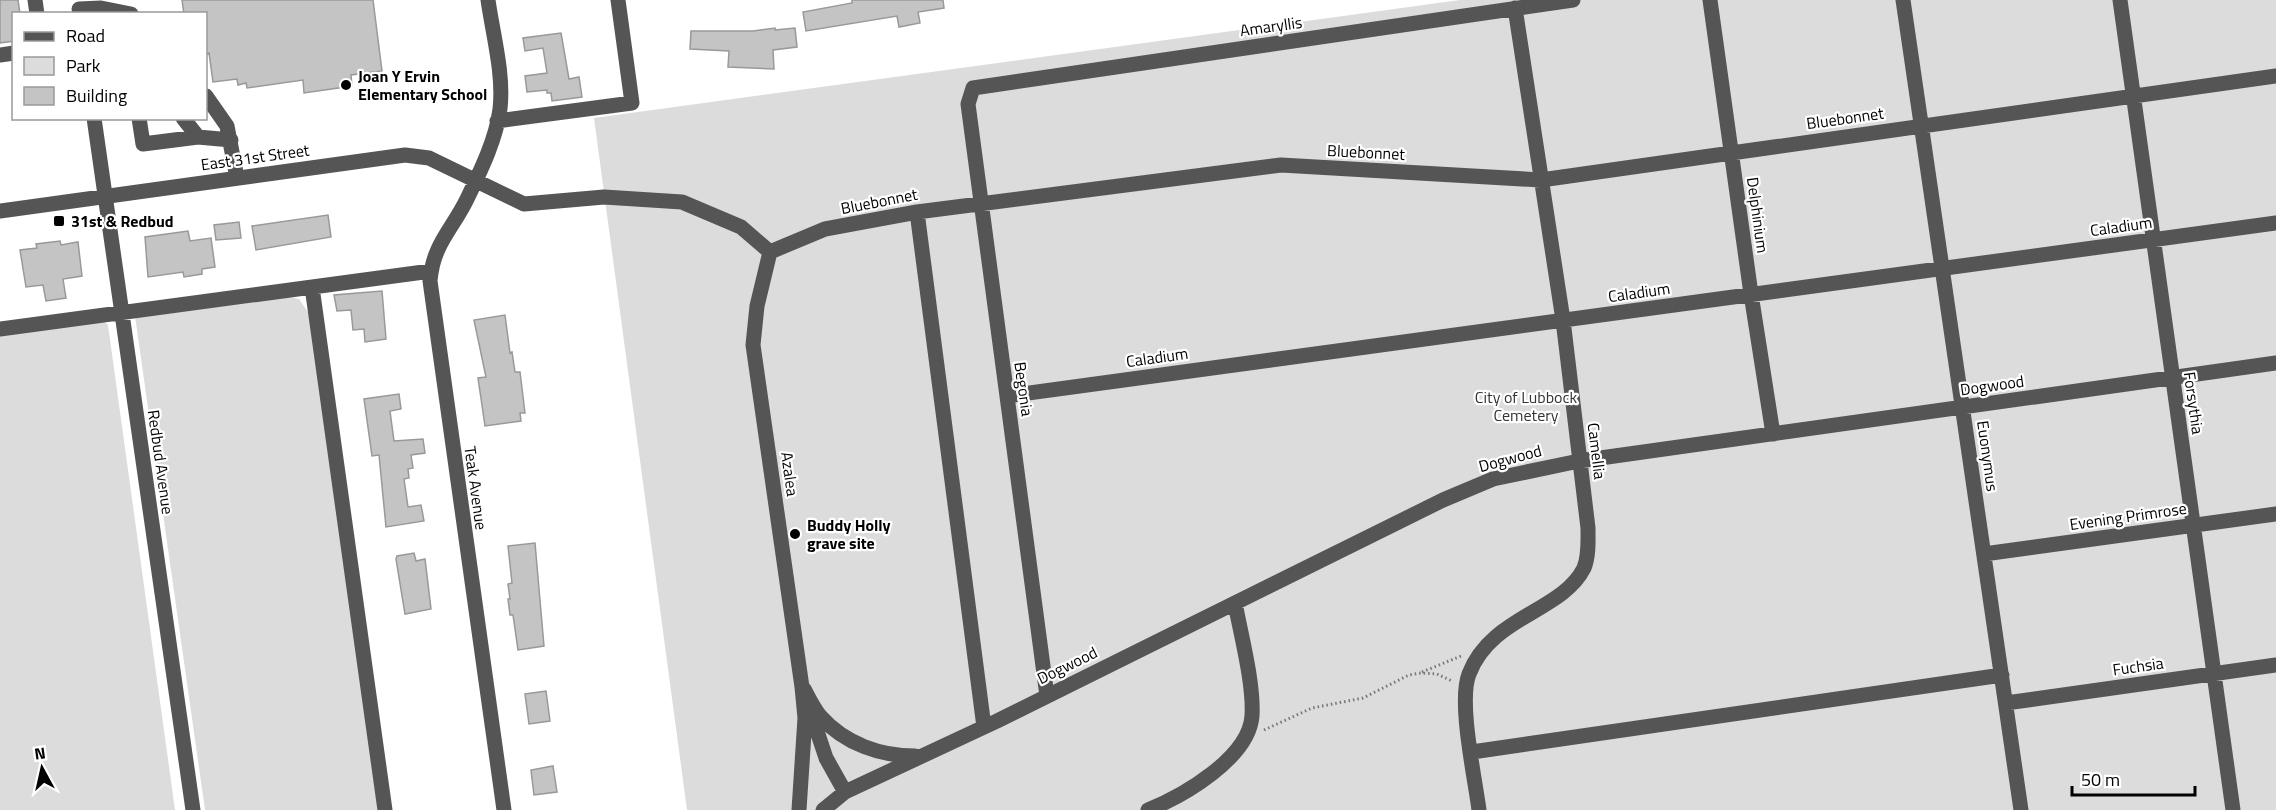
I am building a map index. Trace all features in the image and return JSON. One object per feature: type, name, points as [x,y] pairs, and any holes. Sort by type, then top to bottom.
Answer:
[{"type":"street","points":[[488,0],[500,85],[497,121],[476,180],[524,204],[604,197],[682,202],[741,227],[770,252]]},
{"type":"street","points":[[497,121],[632,103],[618,0]]},
{"type":"street","name":"Amaryllis","points":[[974,88],[1574,0]]},
{"type":"street","name":"Delphinium","points":[[1710,0],[1773,434]]},
{"type":"street","name":"Euonymus","points":[[1903,0],[2021,810]]},
{"type":"street","name":"Forsythia","points":[[2120,0],[2233,810]]},
{"type":"street","points":[[79,7],[120,12]]},
{"type":"street","name":"Camellia","points":[[1479,810],[1465,710],[1468,676],[1479,654],[1500,632],[1571,585],[1584,567],[1588,549],[1588,528],[1563,320],[1515,9]]},
{"type":"street","name":"Bluebonnet","points":[[770,252],[825,229],[917,212],[1281,165],[1541,180],[2276,76]]},
{"type":"street","name":"Begonia","points":[[974,88],[968,104],[1047,696]]},
{"type":"street","points":[[207,97],[223,120],[231,140],[237,178]]},
{"type":"street","name":"Redbud Avenue","points":[[94,120],[193,810]]},
{"type":"street","points":[[139,120],[143,144],[198,137],[231,140]]},
{"type":"street","points":[[185,120],[198,137]]},
{"type":"street","name":"East 31st Street","points":[[0,211],[405,156],[429,158],[476,180]]},
{"type":"street","name":"Teak Avenue","points":[[476,180],[466,202],[442,238],[432,260],[431,271],[435,328],[504,810]]},
{"type":"street","points":[[917,212],[984,727]]},
{"type":"street","name":"Caladium","points":[[1007,396],[2276,223]]},
{"type":"street","name":"Azalea","points":[[770,252],[757,306],[753,345],[802,687],[805,718],[799,810]]},
{"type":"street","points":[[0,329],[431,271]]},
{"type":"street","points":[[312,287],[385,810]]},
{"type":"street","name":"Dogwood","points":[[823,810],[845,792],[984,727],[1493,479],[1580,461],[2276,363]]},
{"type":"street","name":"Evening Primrose","points":[[1984,554],[2276,514]]},
{"type":"street","points":[[1148,810],[1174,805],[1239,748],[1246,738],[1252,715],[1235,603]]},
{"type":"street","name":"Fuchsia","points":[[2006,703],[2276,665]]},
{"type":"street","points":[[1472,752],[2002,675]]},
{"type":"street","points":[[802,687],[822,718],[864,748],[891,756],[919,756]]},
{"type":"street","points":[[802,687],[826,758],[845,792]]},
{"type":"path","points":[[1421,673],[1462,655],[1479,654]]},
{"type":"path","points":[[1246,738],[1312,708],[1363,698],[1409,675],[1437,674],[1454,682],[1466,693]]},
{"type":"green space","name":"City of Lubbock Cemetery","points":[[1460,0],[2276,0],[2276,810],[687,810],[594,118]]},
{"type":"green space","points":[[281,295],[299,299],[308,312],[314,339],[378,810],[205,810],[135,316]]},
{"type":"green space","points":[[102,320],[108,325],[175,810],[0,810],[0,333]]},
{"type":"building","points":[[0,0],[18,0],[20,12],[12,12],[12,41],[0,43]]},
{"type":"building","points":[[182,0],[373,0],[382,71],[351,75],[352,86],[304,93],[303,80],[247,88],[246,83],[238,85],[237,79],[213,82],[209,53],[207,54],[207,12],[184,12]]},
{"type":"building","points":[[852,0],[943,0],[944,8],[918,12],[920,23],[899,27],[897,16],[806,31],[803,12],[852,3]]},
{"type":"building","points":[[775,28],[775,30],[795,28],[797,47],[773,50],[774,69],[728,67],[729,51],[690,49],[691,31],[753,31]]},
{"type":"building","points":[[561,33],[569,79],[579,77],[582,97],[552,101],[551,93],[547,93],[547,90],[527,92],[525,76],[547,73],[543,48],[525,51],[523,38]]},
{"type":"building","points":[[328,215],[331,237],[256,250],[252,226]]},
{"type":"building","points":[[239,222],[241,238],[216,240],[214,225]]},
{"type":"building","points":[[188,231],[190,241],[211,238],[215,267],[202,269],[202,274],[184,277],[183,272],[148,277],[145,237]]},
{"type":"building","points":[[60,241],[61,245],[78,242],[82,276],[63,279],[66,298],[46,301],[43,285],[26,287],[20,250],[37,248],[36,244]]},
{"type":"building","points":[[382,291],[386,339],[365,342],[364,329],[353,330],[351,310],[337,311],[334,295]]},
{"type":"building","points":[[505,315],[515,372],[520,372],[525,413],[520,413],[521,421],[485,426],[478,378],[486,377],[474,320]]},
{"type":"building","points":[[399,394],[401,409],[390,411],[394,441],[423,439],[425,453],[411,455],[413,468],[408,469],[409,478],[404,479],[408,507],[421,505],[424,521],[386,527],[379,455],[372,456],[364,399]]},
{"type":"building","points":[[535,543],[544,646],[518,650],[513,615],[510,615],[508,599],[510,599],[508,584],[512,583],[508,546]]},
{"type":"building","points":[[414,553],[416,561],[425,559],[431,609],[405,614],[396,559],[397,556]]},
{"type":"building","points":[[546,691],[550,721],[529,724],[525,694]]},
{"type":"building","points":[[553,766],[557,792],[534,795],[531,770]]},
{"type":"place","name":"Joan Y Ervin Elementary School","points":[[346,85]]},
{"type":"place","name":"31st & Redbud","points":[[59,221]]},
{"type":"place","name":"Buddy Holly grave site","points":[[795,534]]}]
